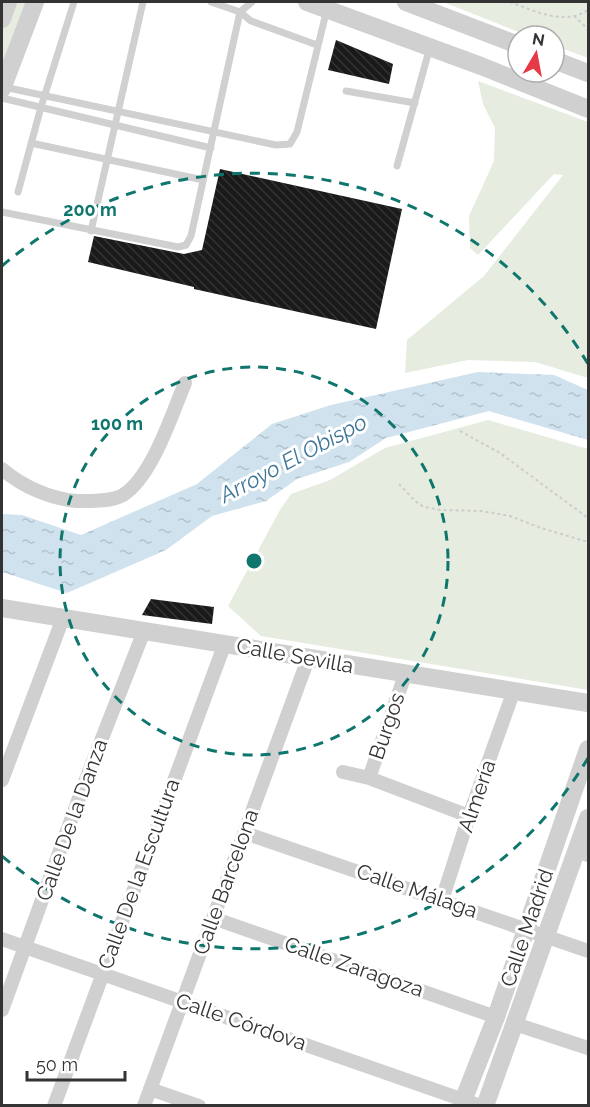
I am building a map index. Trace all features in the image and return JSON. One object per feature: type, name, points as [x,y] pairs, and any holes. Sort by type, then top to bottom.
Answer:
[{"type":"street","points":[[2,19],[8,2]]},
{"type":"street","points":[[2,91],[35,2]]},
{"type":"street","points":[[307,2],[329,5],[588,109]]},
{"type":"street","points":[[406,2],[506,40]]},
{"type":"street","points":[[566,65],[588,73]]},
{"type":"street","points":[[2,469],[16,480],[62,500],[92,501],[121,496],[132,487],[153,458],[185,383]]},
{"type":"street","name":"Calle Sevilla","points":[[2,608],[225,643],[513,693],[588,703]]},
{"type":"street","points":[[2,780],[63,618]]},
{"type":"street","name":"Calle De la Danza","points":[[2,1010],[83,787],[144,631]]},
{"type":"street","name":"Calle De la Escultura","points":[[54,1106],[225,643]]},
{"type":"street","name":"Calle Barcelona","points":[[144,1106],[308,659]]},
{"type":"street","name":"Burgos","points":[[369,778],[405,675]]},
{"type":"street","name":"Almería","points":[[442,900],[513,693]]},
{"type":"street","name":"Calle Madrid","points":[[462,1102],[496,1017],[588,749]]},
{"type":"street","points":[[347,772],[369,778],[469,816]]},
{"type":"street","name":"Calle Madrid","points":[[483,1106],[546,936],[582,853],[588,818]]},
{"type":"street","name":"Calle Málaga","points":[[245,833],[588,951]]},
{"type":"street","name":"Calle Zaragoza","points":[[213,918],[496,1017]]},
{"type":"street","name":"Calle Córdova","points":[[2,939],[183,1001],[462,1102],[483,1106]]},
{"type":"street","points":[[515,1024],[588,1048]]},
{"type":"street","points":[[150,1089],[199,1106]]},
{"type":"lane","points":[[18,192],[41,107],[74,2]]},
{"type":"lane","points":[[91,231],[143,2]]},
{"type":"lane","points":[[211,2],[240,12],[251,21],[317,45]]},
{"type":"lane","points":[[2,212],[178,247],[186,245],[211,148],[240,12],[252,2]]},
{"type":"lane","points":[[2,91],[45,95],[276,145],[290,144],[297,132],[317,45],[329,5]]},
{"type":"lane","points":[[398,166],[430,47]]},
{"type":"lane","points":[[2,91],[41,107],[211,148]]},
{"type":"lane","points":[[346,91],[415,103]]},
{"type":"lane","points":[[32,143],[203,180]]},
{"type":"path","points":[[510,2],[550,16],[574,16],[588,10]]},
{"type":"path","points":[[574,16],[588,29]]},
{"type":"path","points":[[460,431],[500,453],[588,518]]},
{"type":"path","points":[[399,483],[415,501],[424,507],[441,510],[481,511],[510,516],[588,542]]},
{"type":"shaded area","points":[[2,2],[35,2],[2,90]]},
{"type":"shaded area","points":[[443,2],[588,2],[588,58],[566,50],[566,24],[506,24],[506,27]]},
{"type":"shaded area","points":[[478,81],[588,122],[588,378],[535,362],[468,360],[405,373],[407,340],[484,276],[563,175],[554,174],[478,255],[470,248],[469,216],[494,161],[495,128],[483,104]]},
{"type":"shaded area","points":[[488,420],[588,449],[588,690],[261,636],[228,606],[291,494],[330,480],[385,448]]},
{"type":"water","name":"Arroyo El Obispo","points":[[478,372],[554,375],[588,390],[588,440],[489,411],[386,438],[349,462],[297,479],[266,501],[212,516],[166,550],[67,593],[2,572],[2,514],[22,515],[81,535],[197,484],[272,424],[331,405]]},
{"type":"building","points":[[336,40],[393,64],[389,84],[328,70]]},
{"type":"building","points":[[220,169],[402,209],[376,329],[194,289],[194,287],[88,262],[94,236],[184,254],[202,250]]},
{"type":"building","points":[[151,599],[214,607],[212,624],[142,615]]}]
